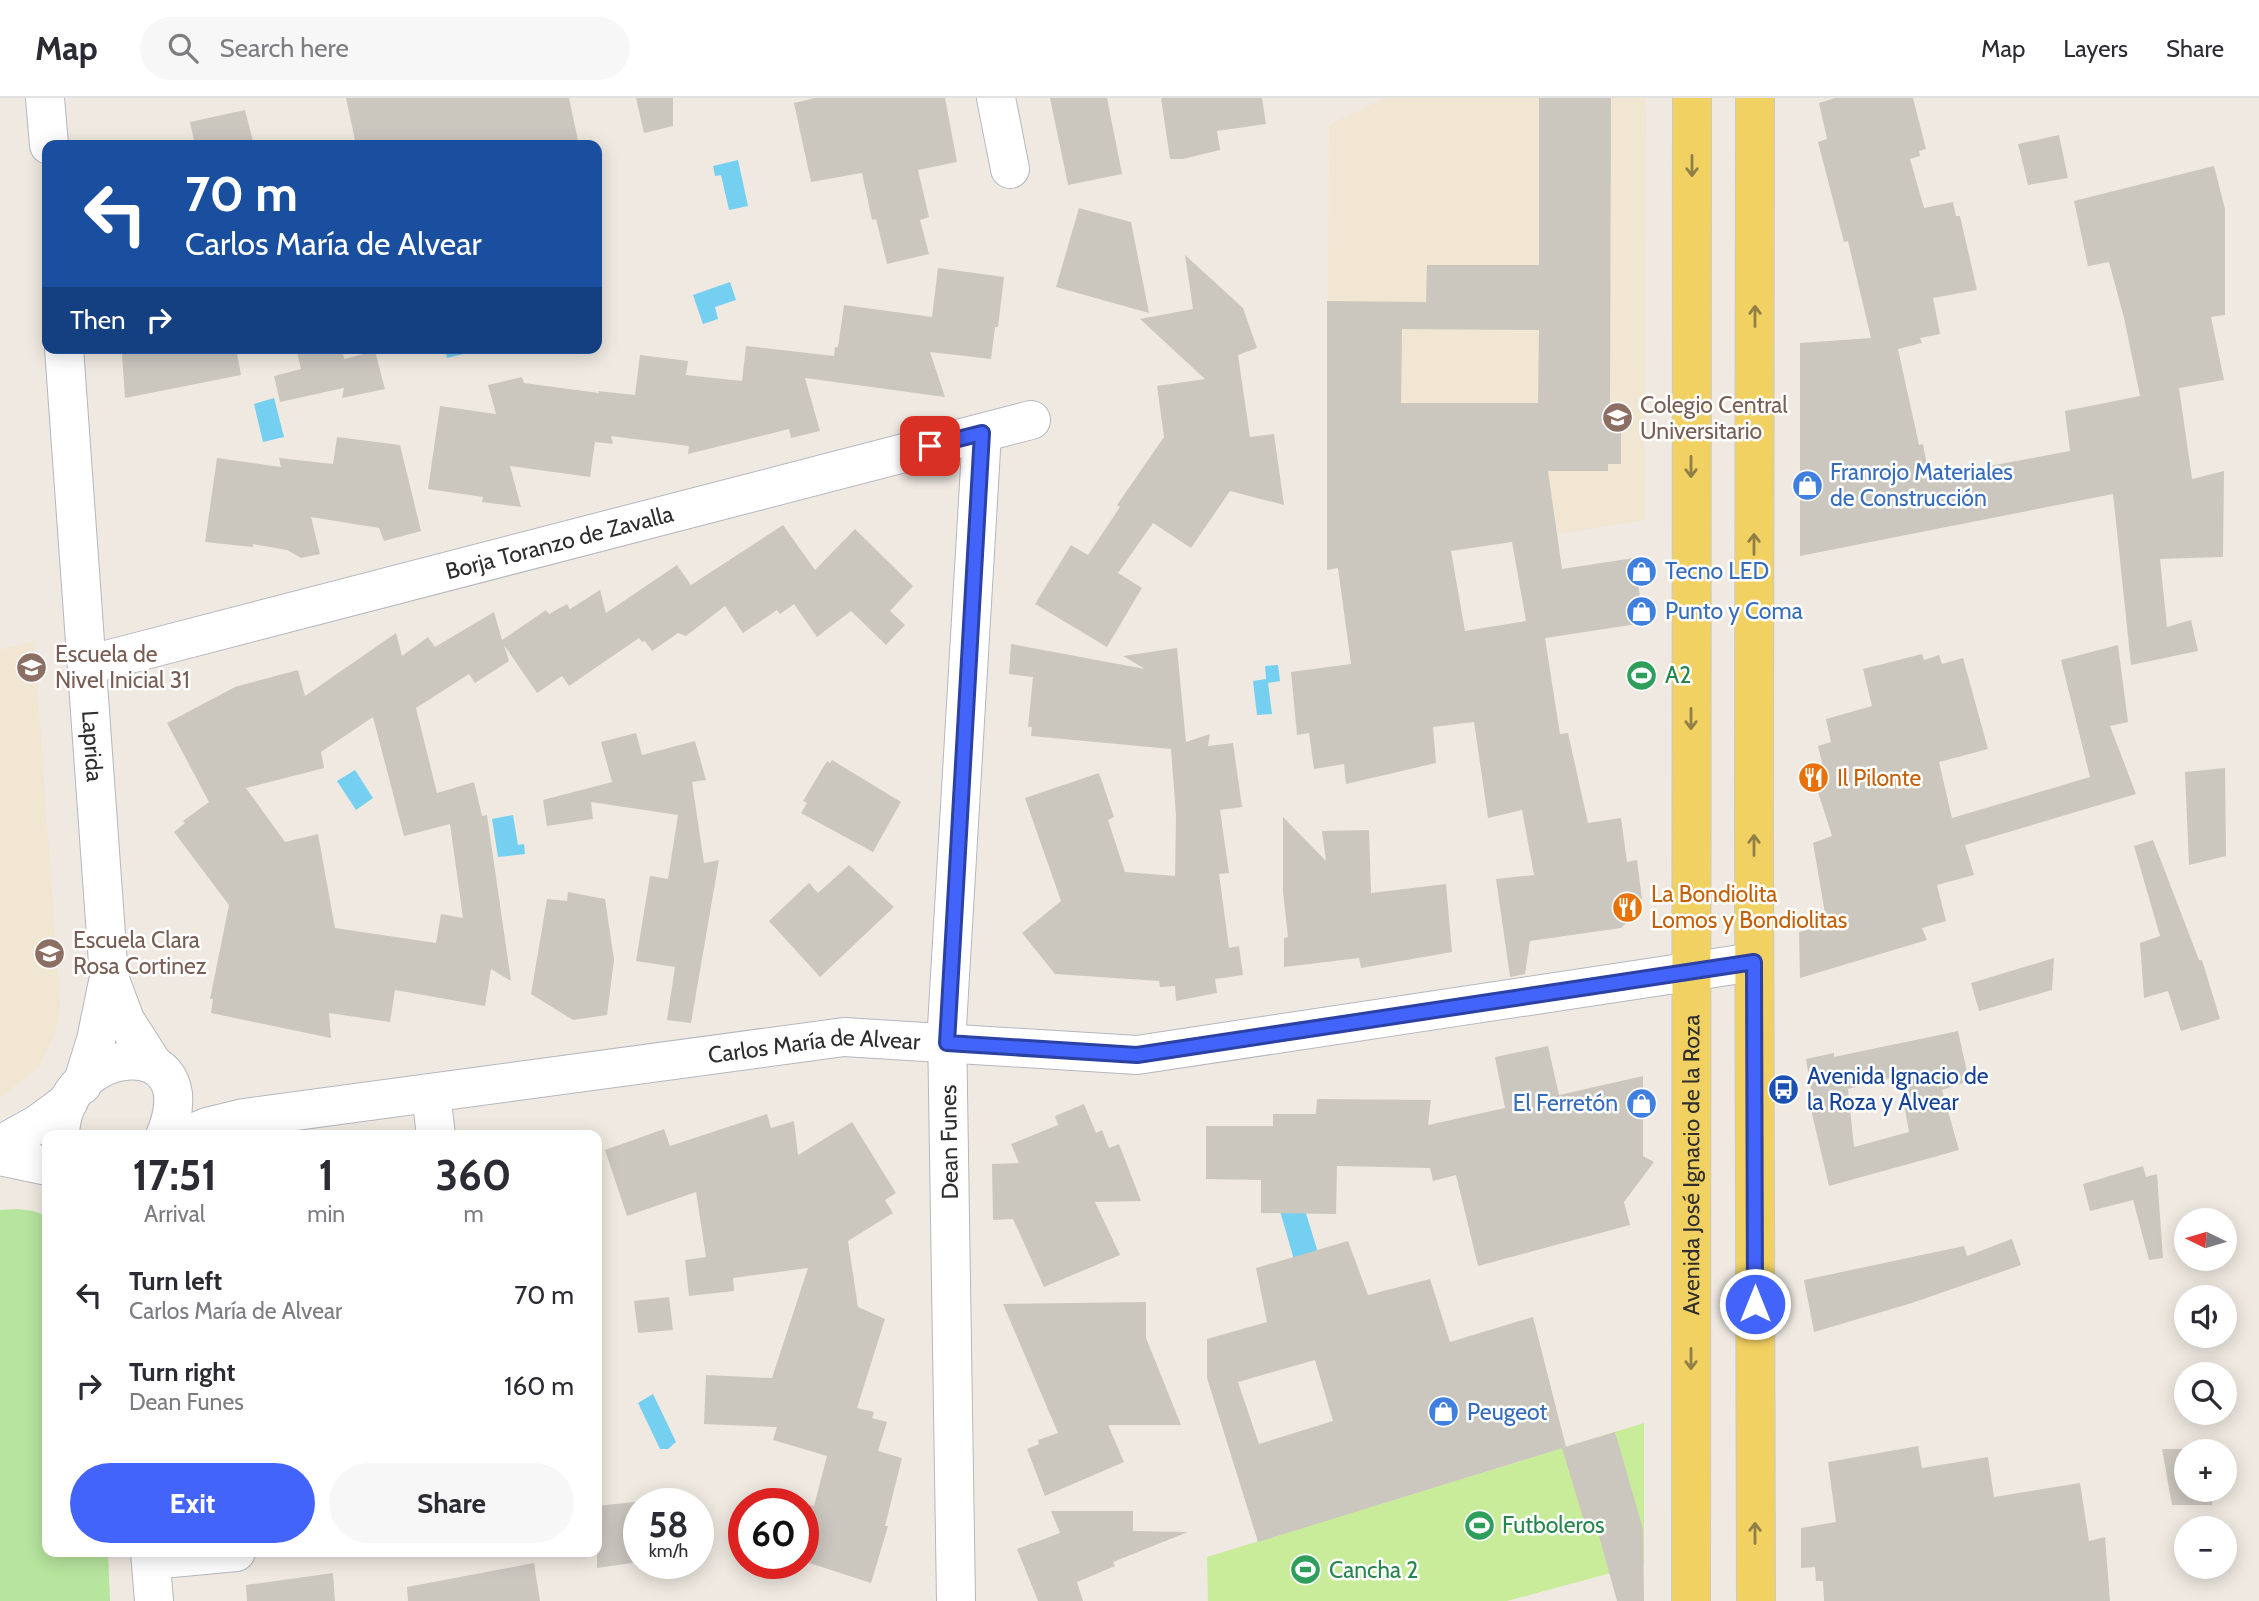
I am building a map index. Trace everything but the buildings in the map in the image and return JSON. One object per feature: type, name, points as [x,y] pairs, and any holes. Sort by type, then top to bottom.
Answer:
[{"type":"main road","name":"Avenida José Ignacio de la Roza","points":[[1690,1601],[1692,98]]},
{"type":"main road","points":[[1755,98],[1756,1601]]},
{"type":"street","points":[[45,98],[49,140]]},
{"type":"street","points":[[996,98],[1010,169]]},
{"type":"street","name":"Laprida","points":[[64,354],[109,977],[96,1040],[70,1107]]},
{"type":"street","name":"Borja Toranzo de Zavalla","points":[[86,665],[1031,420]]},
{"type":"street","name":"Dean Funes","points":[[956,1601],[947,1043],[982,433]]},
{"type":"street","name":"Carlos María de Alvear","points":[[199,1130],[250,1117],[844,1037],[1137,1055],[1754,962]]},
{"type":"street","name":"Laprida","points":[[109,977],[125,1020],[161,1074]]},
{"type":"street","points":[[0,1145],[70,1107],[100,1069],[120,1060],[138,1060],[161,1074],[172,1103],[165,1130]]},
{"type":"street","name":"Carlos María de Alvear","points":[[161,1074],[201,1104],[229,1114],[250,1117]]},
{"type":"street","points":[[431,1093],[435,1130]]},
{"type":"street","points":[[0,1156],[42,1165]]},
{"type":"street","points":[[151,1557],[154,1601]]},
{"type":"shaded area","points":[[1385,98],[1646,98],[1645,520],[1327,570],[1329,125]]},
{"type":"shaded area","points":[[34,641],[60,1006],[55,1036],[37,1069],[0,1097],[0,650]]},
{"type":"green space","points":[[18,1209],[42,1214],[42,1557],[108,1557],[110,1601],[0,1601],[0,1210]]},
{"type":"green space","name":"Futboleros","points":[[1644,1423],[1644,1564],[1507,1601],[1208,1601],[1207,1557]]},
{"type":"water","points":[[738,160],[748,206],[729,210],[721,175],[715,176],[713,166]]},
{"type":"water","points":[[730,282],[736,300],[715,307],[718,319],[703,324],[693,295]]},
{"type":"water","points":[[446,354],[464,354],[447,358]]},
{"type":"water","points":[[274,398],[284,437],[263,442],[254,404]]},
{"type":"water","points":[[1278,665],[1280,681],[1268,683],[1272,714],[1257,715],[1253,681],[1266,679],[1265,666]]},
{"type":"water","points":[[355,770],[373,798],[356,810],[337,781]]},
{"type":"water","points":[[513,815],[518,845],[524,844],[525,854],[498,857],[492,819]]},
{"type":"water","points":[[1301,1197],[1319,1256],[1295,1263],[1278,1204]]},
{"type":"water","points":[[653,1394],[676,1442],[668,1449],[660,1449],[638,1403]]},
{"type":"place","name":"Colegio Central Universitario","points":[[1617,418]]},
{"type":"place","name":"Franrojo Materiales de Construcción","points":[[1807,485]]},
{"type":"place","name":"Tecno LED","points":[[1642,571]]},
{"type":"place","name":"Punto y Coma","points":[[1642,611]]},
{"type":"place","name":"Escuela de Nivel Inicial 31","points":[[32,667]]},
{"type":"place","name":"A2","points":[[1642,675]]},
{"type":"place","name":"Il Pilonte","points":[[1814,778]]},
{"type":"place","name":"La Bondiolita Lomos y Bondiolitas","points":[[1628,907]]},
{"type":"place","name":"Escuela Clara Rosa Cortinez","points":[[50,953]]},
{"type":"place","name":"Avenida Ignacio de la Roza y Alvear","points":[[1784,1089]]},
{"type":"place","name":"El Ferretón","points":[[1641,1103]]},
{"type":"place","name":"Peugeot","points":[[1444,1412]]},
{"type":"place","name":"Futboleros","points":[[1479,1525]]},
{"type":"place","name":"Cancha 2","points":[[1306,1570]]},
{"type":"route","points":[[930,446],[982,433],[947,1043],[1137,1055],[1754,962],[1755,1304]]}]
